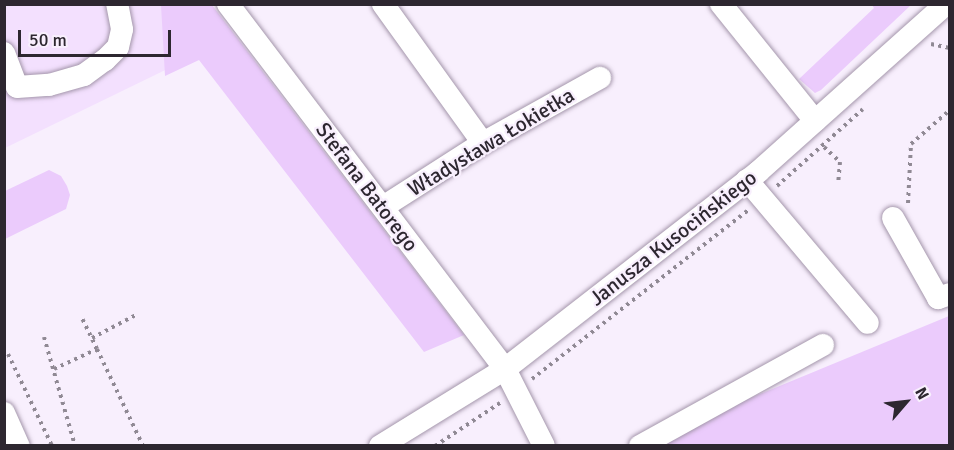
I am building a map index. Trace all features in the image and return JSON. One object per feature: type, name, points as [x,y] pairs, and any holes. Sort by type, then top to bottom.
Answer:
[{"type":"street","points":[[4,53],[16,87],[49,85],[84,75],[118,48],[122,29],[117,4]]},
{"type":"street","name":"Stefana Batorego","points":[[228,4],[505,369],[544,446]]},
{"type":"street","points":[[383,4],[483,143]]},
{"type":"street","points":[[721,4],[815,121]]},
{"type":"street","name":"Janusza Kusocińskiego","points":[[380,446],[505,369],[747,180],[946,4]]},
{"type":"street","name":"Władysława Łokietka","points":[[383,207],[483,143],[600,78]]},
{"type":"street","points":[[747,180],[868,323]]},
{"type":"street","points":[[901,211],[938,298],[950,294]]},
{"type":"street","points":[[640,446],[823,345]]},
{"type":"street","points":[[4,413],[19,446]]},
{"type":"path","points":[[930,44],[950,48]]},
{"type":"path","points":[[901,211],[911,144],[950,110]]},
{"type":"path","points":[[824,147],[840,162],[838,183]]},
{"type":"path","points":[[92,338],[136,315]]},
{"type":"path","points":[[82,318],[143,446]]},
{"type":"path","points":[[44,337],[75,446]]},
{"type":"path","points":[[54,369],[97,349]]},
{"type":"path","points":[[8,354],[52,446]]},
{"type":"path","points":[[138,446],[140,440]]},
{"type":"shaded area","points":[[5,5],[202,5],[229,39],[5,148]]},
{"type":"shaded area","points":[[161,5],[212,5],[464,335],[424,352],[199,60],[165,76]]},
{"type":"shaded area","points":[[872,5],[911,5],[821,90],[815,93],[799,79],[874,8]]},
{"type":"shaded area","points":[[49,170],[61,176],[67,186],[70,195],[66,209],[5,239],[5,191]]},
{"type":"shaded area","points":[[949,316],[949,445],[653,446],[680,427]]}]
